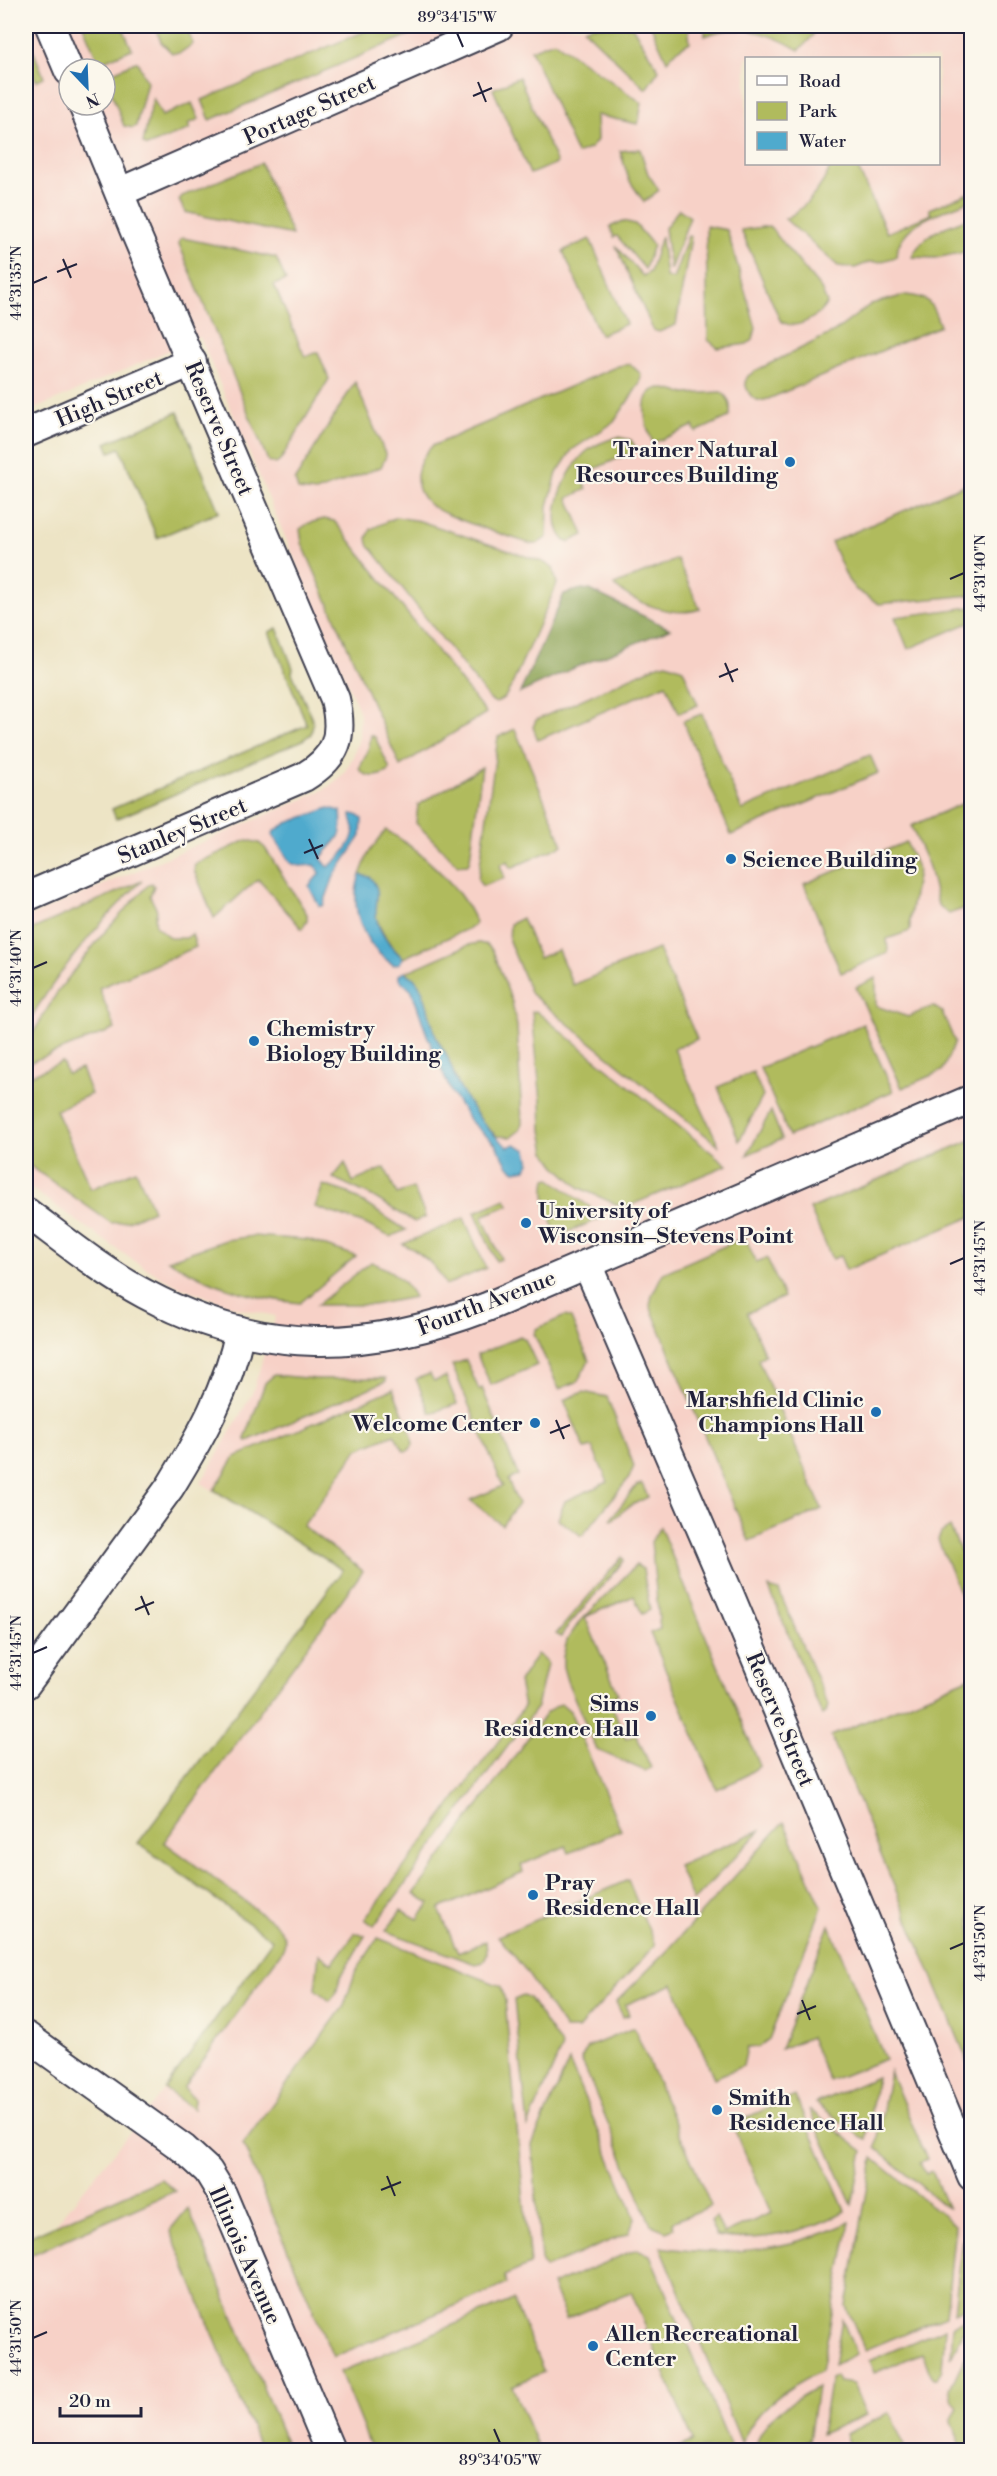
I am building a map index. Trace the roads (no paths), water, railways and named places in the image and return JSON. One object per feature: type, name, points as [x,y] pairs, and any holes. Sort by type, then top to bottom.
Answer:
[{"type":"street","points":[[50,26],[63,57]]},
{"type":"street","name":"Portage Street","points":[[120,192],[499,26]]},
{"type":"street","name":"Reserve Street","points":[[88,117],[335,699],[340,718],[338,737],[332,754]]},
{"type":"street","name":"High Street","points":[[26,433],[192,362]]},
{"type":"street","name":"Stanley Street","points":[[26,897],[304,777],[321,767],[332,754]]},
{"type":"street","name":"Fourth Avenue","points":[[26,1212],[144,1294],[195,1318],[271,1339],[311,1342],[356,1340],[399,1334],[446,1322],[972,1099]]},
{"type":"street","name":"Reserve Street","points":[[587,1264],[732,1602],[972,2176]]},
{"type":"street","points":[[26,1684],[170,1487],[193,1449],[222,1392],[233,1365],[240,1331]]},
{"type":"street","name":"Illinois Avenue","points":[[26,2036],[181,2146],[208,2171],[222,2194],[330,2451]]},
{"type":"water","points":[[329,808],[341,811],[342,821],[338,838],[321,858],[328,867],[341,856],[351,841],[354,830],[351,814],[362,819],[361,836],[334,876],[323,906],[319,906],[309,886],[320,873],[315,865],[299,866],[290,863],[273,835],[274,831],[287,823]]},
{"type":"water","points":[[360,875],[370,877],[376,887],[377,920],[389,944],[403,958],[400,963],[394,965],[383,957],[374,948],[361,926],[356,900]]},
{"type":"water","points":[[404,972],[412,976],[422,991],[437,1039],[466,1098],[481,1121],[508,1147],[515,1144],[527,1150],[530,1163],[526,1169],[515,1171],[508,1166],[496,1145],[470,1121],[451,1092],[427,1035],[412,991],[399,979],[399,975]]},
{"type":"place","name":"Trainer Natural Resources Building","points":[[790,462]]},
{"type":"place","name":"Science Building","points":[[731,859]]},
{"type":"place","name":"Chemistry Biology Building","points":[[254,1041]]},
{"type":"place","name":"University of Wisconsin–Stevens Point","points":[[526,1223]]},
{"type":"place","name":"Marshfield Clinic Champions Hall","points":[[876,1412]]},
{"type":"place","name":"Welcome Center","points":[[535,1423]]},
{"type":"place","name":"Sims Residence Hall","points":[[651,1716]]},
{"type":"place","name":"Pray Residence Hall","points":[[533,1895]]},
{"type":"place","name":"Smith Residence Hall","points":[[717,2110]]},
{"type":"place","name":"Allen Recreational Center","points":[[593,2346]]}]
